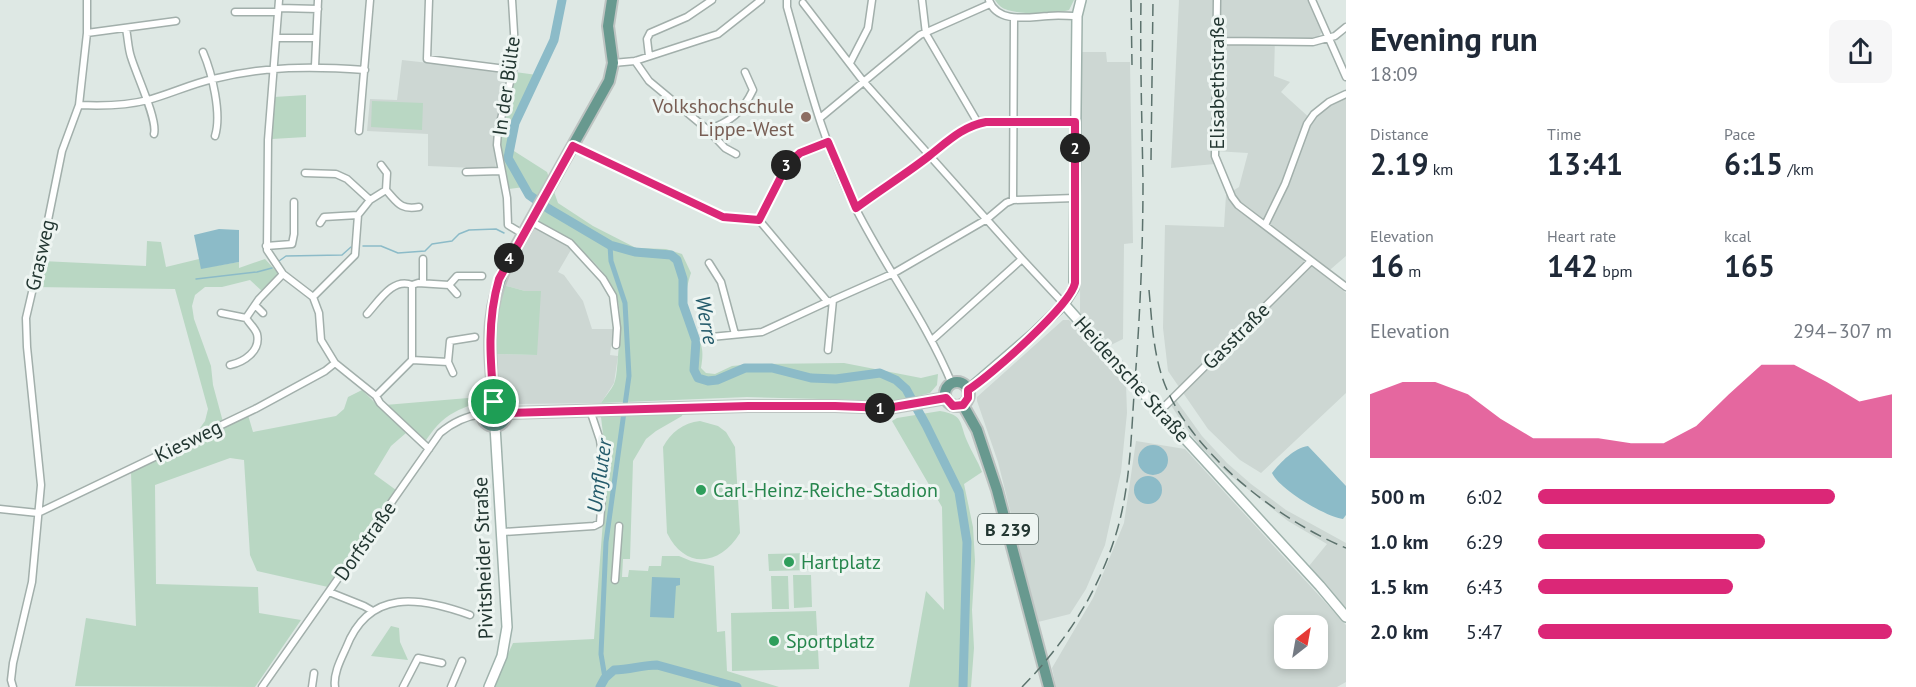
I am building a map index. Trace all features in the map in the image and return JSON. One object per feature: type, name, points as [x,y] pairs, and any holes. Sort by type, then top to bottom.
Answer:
[{"type":"main road","points":[[494,402],[489,341],[494,296],[499,279],[532,216],[609,81],[613,63],[608,26],[612,0]]},
{"type":"main road","points":[[968,390],[1064,304],[1071,295],[1075,283],[1077,16],[1081,0]]},
{"type":"main road","name":"Heidensche Straße","points":[[1064,304],[1320,586],[1346,618]]},
{"type":"main road","points":[[952,384],[962,384],[968,390],[968,398],[963,405],[953,406],[946,398],[946,391],[952,384]]},
{"type":"main road","points":[[507,413],[759,405],[888,408],[946,398]]},
{"type":"main road","points":[[494,402],[501,404],[507,413],[503,422],[495,426],[485,421],[482,414],[484,407],[494,402]]},
{"type":"main road","name":"B 239","points":[[963,405],[977,430],[997,490],[1046,686]]},
{"type":"main road","name":"Pivitsheider Straße","points":[[489,687],[502,656],[507,627],[495,426]]},
{"type":"street","name":"Grasweg","points":[[38,513],[41,485],[26,318],[44,245],[62,152],[78,105],[87,33],[87,0]]},
{"type":"street","points":[[279,0],[268,140],[266,246],[270,258],[283,274],[313,297],[319,313],[321,340],[335,363],[376,396],[380,404],[429,449]]},
{"type":"street","points":[[315,66],[318,0]]},
{"type":"street","points":[[359,131],[369,0]]},
{"type":"street","points":[[429,0],[427,59],[513,70]]},
{"type":"street","name":"In der Bülte","points":[[513,0],[515,49],[513,70],[498,130],[497,145],[507,198],[508,225],[523,234]]},
{"type":"street","points":[[649,56],[647,39],[650,33],[687,17],[712,0]]},
{"type":"street","points":[[613,63],[635,61],[718,34],[762,0]]},
{"type":"street","points":[[787,0],[787,7],[820,118],[856,208],[932,340],[952,384]]},
{"type":"street","points":[[850,63],[868,28],[872,0]]},
{"type":"street","points":[[922,0],[926,34],[978,123]]},
{"type":"street","name":"Elisabethstraße","points":[[1217,0],[1215,156],[1232,197],[1238,205],[1346,287]]},
{"type":"street","points":[[1312,0],[1346,76]]},
{"type":"street","points":[[820,118],[920,35],[990,2],[998,12],[1014,18],[1077,16]]},
{"type":"street","name":"Heidensche Straße","points":[[803,3],[863,81],[1064,304]]},
{"type":"street","points":[[235,12],[318,9]]},
{"type":"street","points":[[1013,201],[1014,18]]},
{"type":"street","points":[[87,33],[176,21]]},
{"type":"street","points":[[1216,41],[1313,42],[1329,38],[1346,27]]},
{"type":"street","points":[[126,29],[130,54],[150,109],[154,134]]},
{"type":"street","points":[[276,38],[316,38]]},
{"type":"street","points":[[203,52],[213,79],[218,128],[215,136]]},
{"type":"street","points":[[635,61],[649,81],[708,130],[725,148],[736,154]]},
{"type":"street","points":[[78,105],[113,105],[146,101],[213,79],[273,68],[315,66],[365,70]]},
{"type":"street","points":[[708,130],[728,123],[747,102],[753,90],[745,72]]},
{"type":"street","points":[[1265,225],[1285,184],[1307,124],[1314,114],[1329,102],[1346,94]]},
{"type":"street","points":[[856,208],[954,135],[978,123],[1075,122]]},
{"type":"street","points":[[759,220],[787,165],[800,153],[828,142]]},
{"type":"street","points":[[573,146],[723,217],[759,220],[830,300],[828,350]]},
{"type":"street","points":[[381,165],[387,173],[386,190],[403,207],[419,207]]},
{"type":"street","points":[[466,172],[501,171]]},
{"type":"street","points":[[305,173],[336,174],[346,179],[370,200]]},
{"type":"street","points":[[313,297],[356,255],[357,215],[370,200],[386,190]]},
{"type":"street","points":[[711,337],[762,332],[894,273],[987,219],[1006,202],[1075,198]]},
{"type":"street","points":[[266,246],[292,244],[294,202]]},
{"type":"street","points":[[320,223],[324,217],[357,215]]},
{"type":"street","points":[[532,216],[570,243],[603,279],[613,296],[617,328],[616,345]]},
{"type":"street","points":[[423,259],[423,283]]},
{"type":"street","points":[[932,340],[1022,260]]},
{"type":"street","name":"Gasstraße","points":[[1160,411],[1311,261]]},
{"type":"street","points":[[709,263],[721,282],[735,334]]},
{"type":"street","points":[[246,318],[283,274]]},
{"type":"street","points":[[449,285],[457,276],[482,276]]},
{"type":"street","points":[[367,314],[396,284],[405,282],[412,285],[423,283],[449,285],[457,294]]},
{"type":"street","points":[[376,396],[412,360],[412,285]]},
{"type":"street","points":[[255,305],[263,313]]},
{"type":"street","points":[[221,312],[246,318],[257,334],[257,344],[253,352],[244,361],[230,365]]},
{"type":"street","points":[[453,373],[448,362],[450,341],[475,337]]},
{"type":"street","points":[[412,360],[448,362]]},
{"type":"street","name":"Kiesweg","points":[[38,513],[255,409],[325,371],[335,363]]},
{"type":"street","points":[[502,532],[594,526],[600,523],[604,468],[600,440],[590,410]]},
{"type":"street","name":"Dorfstraße","points":[[262,687],[440,432],[452,423],[468,416],[482,414]]},
{"type":"street","points":[[0,509],[38,513],[31,589],[13,663],[13,687]]},
{"type":"street","points":[[615,580],[619,526]]},
{"type":"street","points":[[329,592],[371,610]]},
{"type":"street","points":[[335,687],[338,668],[348,641],[371,610],[397,601],[453,608],[470,615]]},
{"type":"street","points":[[404,687],[418,658],[442,663]]},
{"type":"street","points":[[451,687],[462,661]]},
{"type":"street","points":[[312,687],[314,673]]},
{"type":"shaded area","points":[[1179,0],[1308,0],[1322,32],[1318,37],[1312,39],[1275,38],[1274,76],[1290,82],[1281,92],[1312,120],[1329,104],[1346,96],[1346,256],[1324,275],[1346,293],[1346,393],[1261,473],[1240,460],[1208,429],[1168,371],[1163,328],[1165,225],[1224,227],[1226,195],[1239,187],[1248,153],[1214,151],[1215,164],[1171,168]]},
{"type":"shaded area","points":[[1081,52],[1106,52],[1107,62],[1130,62],[1133,243],[1124,244],[1123,339],[1111,345],[1080,313]]},
{"type":"shaded area","points":[[402,60],[510,72],[493,137],[496,169],[428,166],[428,134],[367,131],[370,99],[397,100]]},
{"type":"shaded area","points":[[534,227],[572,248],[558,272],[564,275],[583,301],[592,329],[613,329],[610,355],[618,356],[614,383],[601,403],[521,404],[512,403],[502,395],[496,354],[537,355],[525,291],[503,285]]},
{"type":"shaded area","points":[[1063,320],[1069,320],[1126,384],[1127,413],[1121,472],[1105,545],[1086,589],[1070,614],[1038,622],[998,462],[977,397]]},
{"type":"shaded area","points":[[1176,400],[1202,436],[1251,484],[1286,510],[1346,543],[1346,609],[1309,566],[1327,544],[1288,521],[1226,472],[1200,446],[1183,424],[1171,405]]},
{"type":"shaded area","points":[[1136,441],[1185,449],[1346,625],[1346,682],[1337,687],[1056,687],[1052,668],[1093,598],[1124,523]]},
{"type":"green space","points":[[995,0],[1074,0],[1069,10],[1037,13],[1011,11],[1002,8]]},
{"type":"green space","points":[[515,72],[537,75],[516,123],[514,151],[547,172],[558,203],[593,226],[636,248],[666,249],[682,254],[691,273],[687,286],[687,305],[702,349],[701,368],[706,373],[715,374],[732,366],[753,364],[844,363],[921,378],[938,374],[937,385],[930,393],[898,401],[747,397],[601,403],[614,384],[616,375],[620,326],[617,298],[609,280],[592,260],[561,235],[538,221],[547,206],[529,195],[524,187],[509,189],[499,151]]},
{"type":"green space","points":[[306,95],[306,137],[272,139],[274,97]]},
{"type":"green space","points":[[372,101],[423,103],[422,130],[371,127]]},
{"type":"green space","points":[[147,241],[161,242],[166,267],[199,259],[202,268],[239,262],[239,268],[265,259],[278,273],[263,292],[250,280],[222,287],[205,287],[195,295],[192,306],[194,319],[211,366],[213,385],[223,422],[195,435],[205,421],[208,409],[175,289],[34,287],[42,261],[146,266]]},
{"type":"green space","points":[[503,285],[525,291],[541,291],[537,355],[496,354],[496,313]]},
{"type":"green space","points":[[362,390],[406,433],[391,446],[374,474],[396,490],[328,587],[257,571],[250,555],[244,460],[230,458],[155,485],[156,584],[258,587],[259,613],[301,620],[255,687],[75,686],[86,618],[136,626],[131,472],[248,415],[253,432],[336,416],[344,409],[348,397]]},
{"type":"green space","points":[[480,397],[446,418],[424,443],[385,405]]},
{"type":"green space","points":[[940,411],[960,420],[982,472],[964,484],[973,527],[975,561],[971,687],[909,687],[926,591],[944,610],[942,507],[892,421],[897,418]]},
{"type":"green space","points":[[683,412],[682,416],[646,439],[633,461],[630,559],[623,559],[622,577],[628,577],[629,570],[648,571],[649,566],[661,566],[662,556],[679,556],[714,566],[717,632],[725,631],[727,671],[779,687],[493,687],[513,643],[594,639],[607,468],[601,417]]},
{"type":"green space","name":"Carl-Heinz-Reiche-Stadion","points":[[700,421],[718,426],[726,432],[735,447],[740,533],[723,552],[703,559],[693,558],[683,553],[674,545],[667,533],[663,447],[678,429]]},
{"type":"green space","name":"Hartplatz","points":[[810,553],[811,570],[769,571],[768,554]]},
{"type":"green space","name":"Hartplatz","points":[[793,575],[811,575],[812,607],[794,608]]},
{"type":"green space","name":"Hartplatz","points":[[771,576],[788,576],[789,609],[772,609]]},
{"type":"green space","name":"Sportplatz","points":[[816,611],[819,669],[732,671],[731,613]]},
{"type":"green space","points":[[391,626],[399,628],[400,642],[408,660],[371,656]]},
{"type":"water","points":[[219,229],[239,230],[239,262],[201,269],[194,235]]},
{"type":"water","points":[[1153,445],[1163,450],[1168,460],[1163,470],[1153,475],[1143,470],[1138,460],[1143,450]]},
{"type":"water","points":[[1308,446],[1346,486],[1346,515],[1343,519],[1326,513],[1293,494],[1272,473],[1293,453]]},
{"type":"water","points":[[1148,476],[1158,480],[1162,490],[1158,500],[1148,504],[1138,500],[1134,490],[1138,480]]},
{"type":"water","points":[[652,577],[680,578],[680,585],[676,586],[674,618],[650,617]]},
{"type":"waterway","name":"Werre","points":[[562,0],[554,40],[515,123],[508,158],[529,195],[610,245],[635,252],[671,255],[677,260],[683,279],[683,304],[696,341],[694,370],[698,378],[708,381],[717,380],[745,368],[772,368],[811,378],[836,379],[880,373],[896,380],[906,389],[959,492],[967,542],[963,687]]},
{"type":"waterway","points":[[363,246],[381,246],[398,253],[425,251],[432,244],[452,241],[459,234],[469,230],[496,229],[504,233]]},
{"type":"waterway","name":"Umfluter","points":[[605,678],[601,654],[606,542],[629,376],[625,303],[611,261],[610,245]]},
{"type":"waterway","points":[[279,261],[286,256],[342,255],[351,247]]},
{"type":"waterway","points":[[196,279],[257,272],[272,268]]},
{"type":"waterway","name":"Werre","points":[[600,687],[605,678],[614,670],[657,665],[737,687]]},
{"type":"railway","points":[[1131,0],[1132,65]]},
{"type":"railway","points":[[1022,687],[1066,635],[1090,597],[1109,556],[1125,497],[1131,439],[1142,257],[1141,0]]},
{"type":"railway","points":[[1151,160],[1153,0]]},
{"type":"railway","points":[[1149,290],[1154,338],[1161,373],[1178,411],[1196,436],[1240,482],[1266,502],[1320,536],[1346,548]]},
{"type":"place","name":"Volkshochschule Lippe-West","points":[[806,117]]},
{"type":"place","name":"Carl-Heinz-Reiche-Stadion","points":[[701,490]]},
{"type":"place","name":"Hartplatz","points":[[789,562]]},
{"type":"place","name":"Sportplatz","points":[[774,641]]},
{"type":"route","points":[[1075,122],[1074,288],[1064,304],[1033,334],[968,390],[969,396],[963,405],[953,406],[946,398],[888,408],[748,406],[507,413],[504,406],[494,402],[489,341],[490,316],[499,279],[573,146],[723,217],[759,220],[787,165],[800,153],[828,142],[856,208],[954,135],[978,123],[1075,122]]}]
